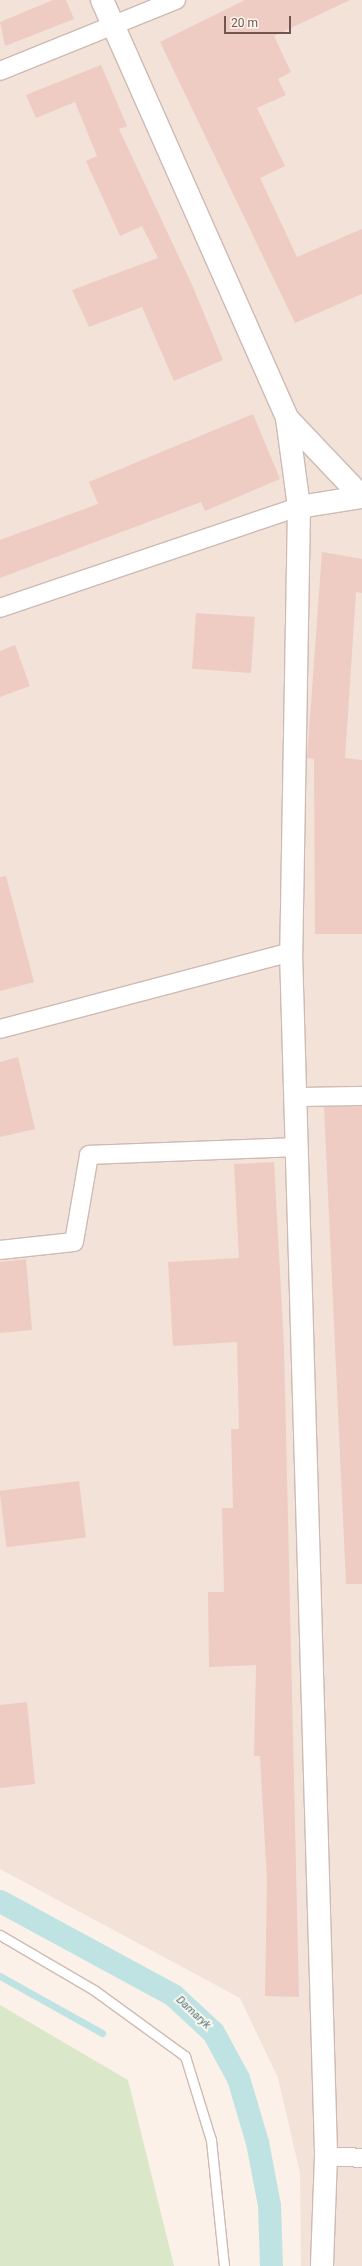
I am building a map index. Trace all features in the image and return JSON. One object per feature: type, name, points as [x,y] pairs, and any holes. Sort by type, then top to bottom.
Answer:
[{"type":"main road","points":[[102,0],[113,28],[287,418],[299,507],[291,952],[326,2156],[322,2266]]},
{"type":"main road","points":[[287,418],[362,497]]},
{"type":"main road","points":[[299,507],[362,497]]},
{"type":"street","points":[[0,71],[113,28],[176,0]]},
{"type":"street","points":[[0,608],[299,507]]},
{"type":"street","points":[[0,1029],[291,952]]},
{"type":"street","points":[[295,1097],[362,1096]]},
{"type":"street","points":[[0,1250],[74,1242],[89,1155],[296,1147]]},
{"type":"street","points":[[326,2156],[362,2158]]},
{"type":"lane","points":[[0,1935],[94,1990],[185,2056],[211,2140],[224,2266]]},
{"type":"shaded area","points":[[0,0],[362,0],[362,2266],[301,2266],[300,2173],[278,2078],[240,1998],[0,1869]]},
{"type":"green space","points":[[0,2005],[128,2080],[174,2266],[0,2266]]},
{"type":"building","points":[[53,0],[66,0],[74,19],[5,46],[0,22]]},
{"type":"building","points":[[245,0],[350,0],[274,36],[291,72],[278,79],[286,95],[257,108],[285,166],[260,178],[297,257],[362,229],[362,294],[295,323],[160,42]]},
{"type":"building","points":[[101,65],[127,126],[119,129],[193,287],[223,360],[174,381],[142,307],[89,327],[72,290],[158,258],[142,226],[120,236],[86,161],[97,156],[75,102],[36,118],[26,95]]},
{"type":"building","points":[[253,414],[280,479],[205,511],[201,502],[0,578],[0,540],[98,504],[89,482]]},
{"type":"building","points":[[322,552],[362,559],[362,593],[356,592],[345,758],[362,760],[362,934],[315,934],[314,759],[307,758]]},
{"type":"building","points":[[196,613],[255,617],[251,673],[192,669]]},
{"type":"building","points":[[15,645],[30,686],[0,697],[0,651]]},
{"type":"building","points":[[6,876],[34,982],[0,991],[0,877]]},
{"type":"building","points":[[18,1057],[35,1129],[0,1137],[0,1062]]},
{"type":"building","points":[[362,1106],[362,1584],[346,1584],[324,1107]]},
{"type":"building","points":[[274,1162],[284,1346],[299,1997],[265,1996],[267,1881],[260,1756],[254,1756],[256,1665],[209,1667],[208,1592],[224,1592],[222,1508],[233,1508],[231,1429],[239,1429],[237,1342],[173,1346],[168,1262],[239,1258],[234,1164]]},
{"type":"building","points":[[26,1259],[32,1330],[0,1333],[0,1262]]},
{"type":"building","points":[[79,1481],[86,1538],[7,1547],[0,1491]]},
{"type":"building","points":[[27,1702],[35,1784],[0,1788],[0,1705]]},
{"type":"waterway","name":"Damaryk","points":[[0,1901],[173,1995],[213,2032],[238,2078],[257,2142],[269,2205],[271,2266]]},
{"type":"waterway","points":[[0,1976],[102,2033]]}]
